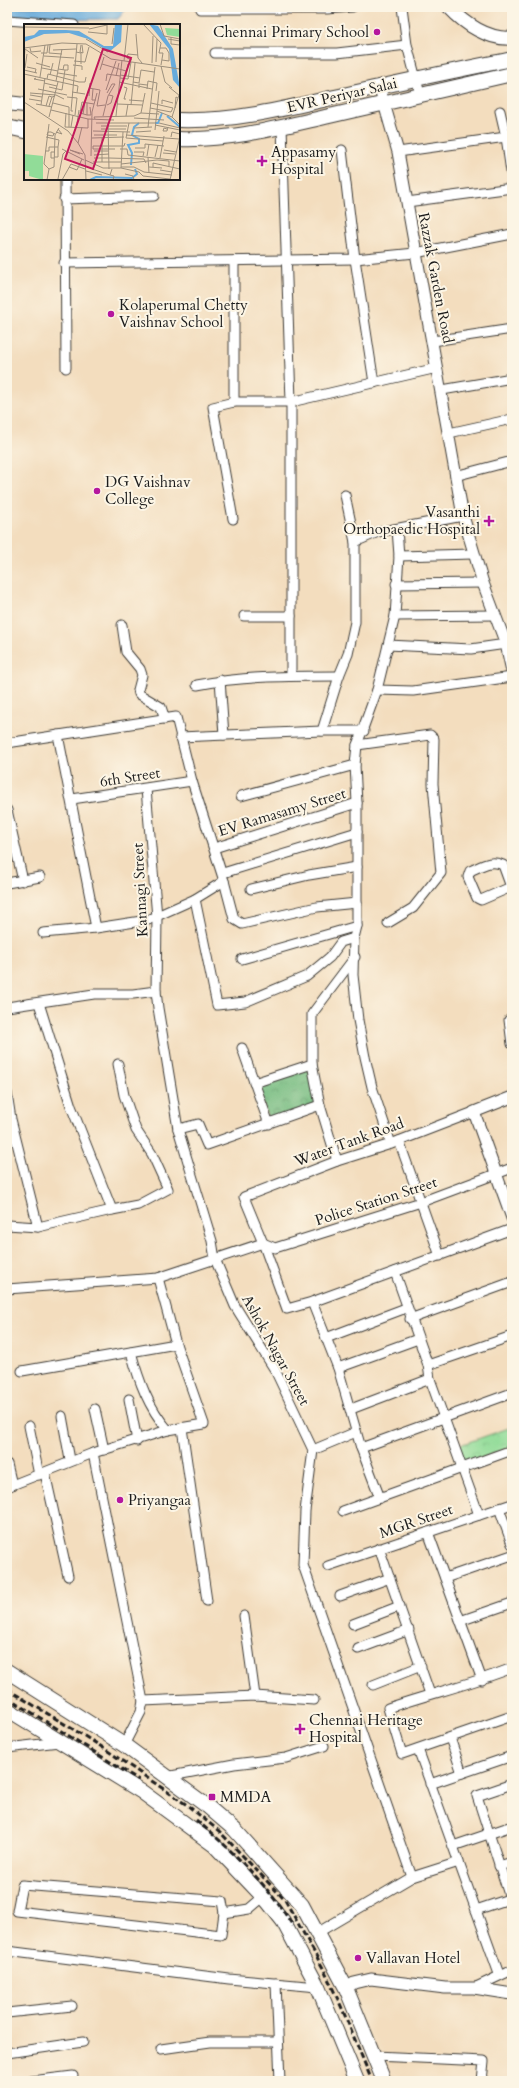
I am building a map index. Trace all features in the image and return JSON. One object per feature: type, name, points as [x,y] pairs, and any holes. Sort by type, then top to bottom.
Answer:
[{"type":"main road","points":[[449,7],[468,25],[484,33],[512,38]]},
{"type":"main road","name":"EVR Periyar Salai","points":[[180,120],[230,117],[278,110],[379,86],[512,59]]},
{"type":"main road","name":"EVR Periyar Salai","points":[[180,139],[208,140],[282,127],[512,74]]},
{"type":"main road","points":[[7,103],[24,105]]},
{"type":"main road","points":[[7,127],[24,131]]},
{"type":"main road","points":[[7,1671],[124,1745],[207,1806],[235,1830],[302,1905],[346,1988],[384,2081]]},
{"type":"main road","points":[[7,1709],[142,1792],[214,1845],[263,1897],[283,1921],[318,1987],[357,2081]]},
{"type":"street","points":[[200,9],[327,9],[353,7]]},
{"type":"street","points":[[402,7],[407,45],[420,94]]},
{"type":"street","points":[[7,20],[61,24]]},
{"type":"street","points":[[215,53],[337,53],[407,45]]},
{"type":"street","name":"Razzak Garden Road","points":[[379,86],[398,152],[415,253],[442,390],[455,476],[463,516],[483,584],[506,644],[512,671]]},
{"type":"street","points":[[500,111],[508,132],[512,179]]},
{"type":"street","points":[[282,127],[291,402],[291,676]]},
{"type":"street","points":[[398,152],[508,132]]},
{"type":"street","points":[[342,150],[355,258],[374,383]]},
{"type":"street","points":[[65,180],[64,263],[66,368]]},
{"type":"street","points":[[406,202],[512,188]]},
{"type":"street","points":[[64,199],[154,196]]},
{"type":"street","points":[[64,263],[286,261],[355,258],[415,253],[512,234]]},
{"type":"street","points":[[234,261],[234,402]]},
{"type":"street","points":[[433,341],[512,329]]},
{"type":"street","points":[[233,519],[213,407],[234,402],[291,402],[437,368]]},
{"type":"street","points":[[442,390],[512,378]]},
{"type":"street","points":[[449,433],[512,419]]},
{"type":"street","points":[[455,476],[512,461]]},
{"type":"street","points":[[322,731],[339,676],[348,654],[356,622],[355,542],[345,495]]},
{"type":"street","points":[[355,542],[378,532],[463,516]]},
{"type":"street","points":[[397,529],[399,556],[395,616],[377,690],[364,731],[357,745],[355,766],[358,803],[357,926],[354,938],[355,957],[353,975],[358,1020],[372,1087],[421,1202],[440,1256]]},
{"type":"street","points":[[399,556],[473,554]]},
{"type":"street","points":[[396,584],[483,584]]},
{"type":"street","points":[[395,616],[495,615]]},
{"type":"street","points":[[244,616],[291,616]]},
{"type":"street","points":[[122,625],[126,652],[140,669],[142,675],[138,690],[139,694],[161,707],[164,719]]},
{"type":"street","points":[[388,645],[471,649],[506,644]]},
{"type":"street","points":[[197,684],[220,680],[291,676],[339,676]]},
{"type":"street","points":[[377,690],[413,691],[512,677]]},
{"type":"street","points":[[220,680],[224,735]]},
{"type":"street","points":[[7,743],[176,717],[192,781],[223,877],[234,919],[242,924],[317,907],[357,903]]},
{"type":"street","points":[[180,737],[322,731],[364,731]]},
{"type":"street","points":[[58,735],[72,799],[96,928]]},
{"type":"street","points":[[357,745],[430,735],[434,739],[433,784],[441,872],[413,908],[388,923]]},
{"type":"street","points":[[242,796],[355,766]]},
{"type":"street","name":"6th Street","points":[[72,799],[192,781]]},
{"type":"street","name":"Kannagi Street","points":[[146,789],[157,917],[156,991]]},
{"type":"street","name":"EV Ramasamy Street","points":[[214,848],[358,803]]},
{"type":"street","points":[[7,810],[22,881]]},
{"type":"street","points":[[43,934],[96,928],[157,917],[195,899],[223,877],[357,832]]},
{"type":"street","points":[[491,862],[496,862],[503,865],[511,887],[481,900],[477,898],[468,877],[470,871],[491,862]]},
{"type":"street","points":[[251,889],[308,875],[357,867]]},
{"type":"street","points":[[7,883],[40,877]]},
{"type":"street","points":[[195,899],[217,1005],[245,1002],[307,976],[330,957],[341,942],[354,938]]},
{"type":"street","points":[[242,959],[357,926]]},
{"type":"street","points":[[337,1161],[320,1105],[312,1064],[312,1014],[355,957]]},
{"type":"street","points":[[7,1007],[94,994],[133,994],[156,991]]},
{"type":"street","name":"Ashok Nagar Street","points":[[156,991],[178,1129],[212,1241],[215,1259],[235,1306],[275,1370],[313,1450]]},
{"type":"street","points":[[39,1003],[71,1106],[112,1210]]},
{"type":"street","points":[[509,1020],[512,1044]]},
{"type":"street","points":[[242,1048],[269,1124]]},
{"type":"street","points":[[7,1225],[38,1227],[138,1205],[168,1189],[152,1154],[136,1130],[124,1095],[118,1064]]},
{"type":"street","points":[[254,1083],[312,1064]]},
{"type":"street","points":[[7,1093],[11,1119],[38,1227]]},
{"type":"street","name":"Water Tank Road","points":[[263,1243],[244,1197],[337,1161],[395,1143],[512,1097]]},
{"type":"street","points":[[178,1129],[198,1124],[207,1146],[320,1105]]},
{"type":"street","points":[[474,1112],[512,1218]]},
{"type":"street","name":"Police Station Street","points":[[263,1243],[275,1248],[421,1202],[512,1168]]},
{"type":"street","points":[[7,1289],[158,1278],[263,1243],[287,1309],[312,1302],[512,1229]]},
{"type":"street","points":[[395,1272],[406,1308],[428,1365],[430,1379],[445,1417],[479,1515]]},
{"type":"street","points":[[7,1464],[9,1486],[42,1474],[70,1460],[137,1441],[168,1430],[204,1424],[176,1344],[158,1278]]},
{"type":"street","points":[[410,1319],[512,1282]]},
{"type":"street","points":[[312,1302],[338,1368],[361,1448],[380,1498]]},
{"type":"street","points":[[326,1338],[406,1308]]},
{"type":"street","points":[[428,1365],[512,1336]]},
{"type":"street","points":[[338,1368],[418,1339]]},
{"type":"street","points":[[22,1371],[176,1344]]},
{"type":"street","points":[[132,1352],[146,1398],[158,1418],[168,1430]]},
{"type":"street","points":[[351,1409],[430,1379]]},
{"type":"street","points":[[361,1448],[512,1393]]},
{"type":"street","points":[[129,1399],[137,1441]]},
{"type":"street","points":[[95,1409],[104,1450]]},
{"type":"street","points":[[62,1416],[70,1460]]},
{"type":"street","points":[[29,1426],[68,1576]]},
{"type":"street","points":[[182,1428],[207,1601]]},
{"type":"street","points":[[356,1432],[313,1450],[305,1511],[303,1565],[412,1877]]},
{"type":"street","points":[[343,1512],[512,1450]]},
{"type":"street","points":[[93,1453],[143,1701],[141,1712],[124,1745]]},
{"type":"street","name":"MGR Street","points":[[328,1566],[512,1504]]},
{"type":"street","points":[[499,1508],[512,1544]]},
{"type":"street","points":[[428,1532],[482,1680]]},
{"type":"street","points":[[379,1548],[409,1630],[430,1694]]},
{"type":"street","points":[[445,1578],[512,1555]]},
{"type":"street","points":[[340,1596],[390,1578]]},
{"type":"street","points":[[460,1621],[512,1603]]},
{"type":"street","points":[[353,1624],[400,1606]]},
{"type":"street","points":[[244,1616],[255,1696]]},
{"type":"street","points":[[358,1649],[409,1630]]},
{"type":"street","points":[[373,1685],[421,1666]]},
{"type":"street","points":[[512,1668],[482,1680],[430,1694],[388,1708],[402,1754],[512,1716]]},
{"type":"street","points":[[143,1701],[255,1696],[314,1700]]},
{"type":"street","points":[[450,1738],[462,1773]]},
{"type":"street","points":[[7,1748],[59,1742]]},
{"type":"street","points":[[166,1777],[234,1764],[286,1758],[324,1746]]},
{"type":"street","points":[[418,1749],[499,1974]]},
{"type":"street","points":[[430,1784],[512,1756]]},
{"type":"street","points":[[476,1910],[511,1900],[477,1796],[512,1784]]},
{"type":"street","points":[[453,1846],[512,1826]]},
{"type":"street","points":[[317,1933],[412,1877],[458,1862]]},
{"type":"street","points":[[499,1866],[512,1862]]},
{"type":"street","points":[[22,1885],[222,1901],[224,1913],[221,1935],[17,1911],[22,1885]]},
{"type":"street","points":[[224,1913],[249,1909],[263,1897]]},
{"type":"street","points":[[7,1951],[318,1987]]},
{"type":"street","points":[[474,1988],[499,1974],[512,1970]]},
{"type":"street","points":[[346,1988],[354,1983],[371,1980],[445,1988],[474,1988],[512,1994]]},
{"type":"street","points":[[276,1983],[280,2081]]},
{"type":"street","points":[[7,2013],[72,2006]]},
{"type":"street","points":[[7,2053],[83,2042]]},
{"type":"street","points":[[161,2049],[210,2042],[278,2042]]},
{"type":"street","points":[[375,2056],[484,2061],[482,2081]]},
{"type":"street","points":[[31,2081],[73,2076]]},
{"type":"green space","points":[[310,1067],[317,1105],[269,1122],[256,1083]]},
{"type":"green space","points":[[509,1428],[512,1435],[512,1447],[464,1464],[457,1446]]},
{"type":"water","points":[[7,7],[128,7],[118,19],[37,20],[7,17]]},
{"type":"railway","points":[[7,1689],[99,1745],[187,1805],[219,1831],[285,1900],[323,1968],[341,2006],[372,2081]]},
{"type":"railway","points":[[7,1697],[139,1780]]},
{"type":"railway","points":[[196,1820],[223,1843],[261,1882],[293,1926]]},
{"type":"place","name":"Chennai Primary School","points":[[377,32]]},
{"type":"place","name":"Appasamy Hospital","points":[[262,161]]},
{"type":"place","name":"Kolaperumal Chetty Vaishnav School","points":[[111,314]]},
{"type":"place","name":"DG Vaishnav College","points":[[97,491]]},
{"type":"place","name":"Vasanthi Orthopaedic Hospital","points":[[489,521]]},
{"type":"place","name":"Priyangaa","points":[[120,1500]]},
{"type":"place","name":"Chennai Heritage Hospital","points":[[300,1729]]},
{"type":"place","name":"MMDA","points":[[212,1797]]},
{"type":"place","name":"Vallavan Hotel","points":[[358,1958]]}]
